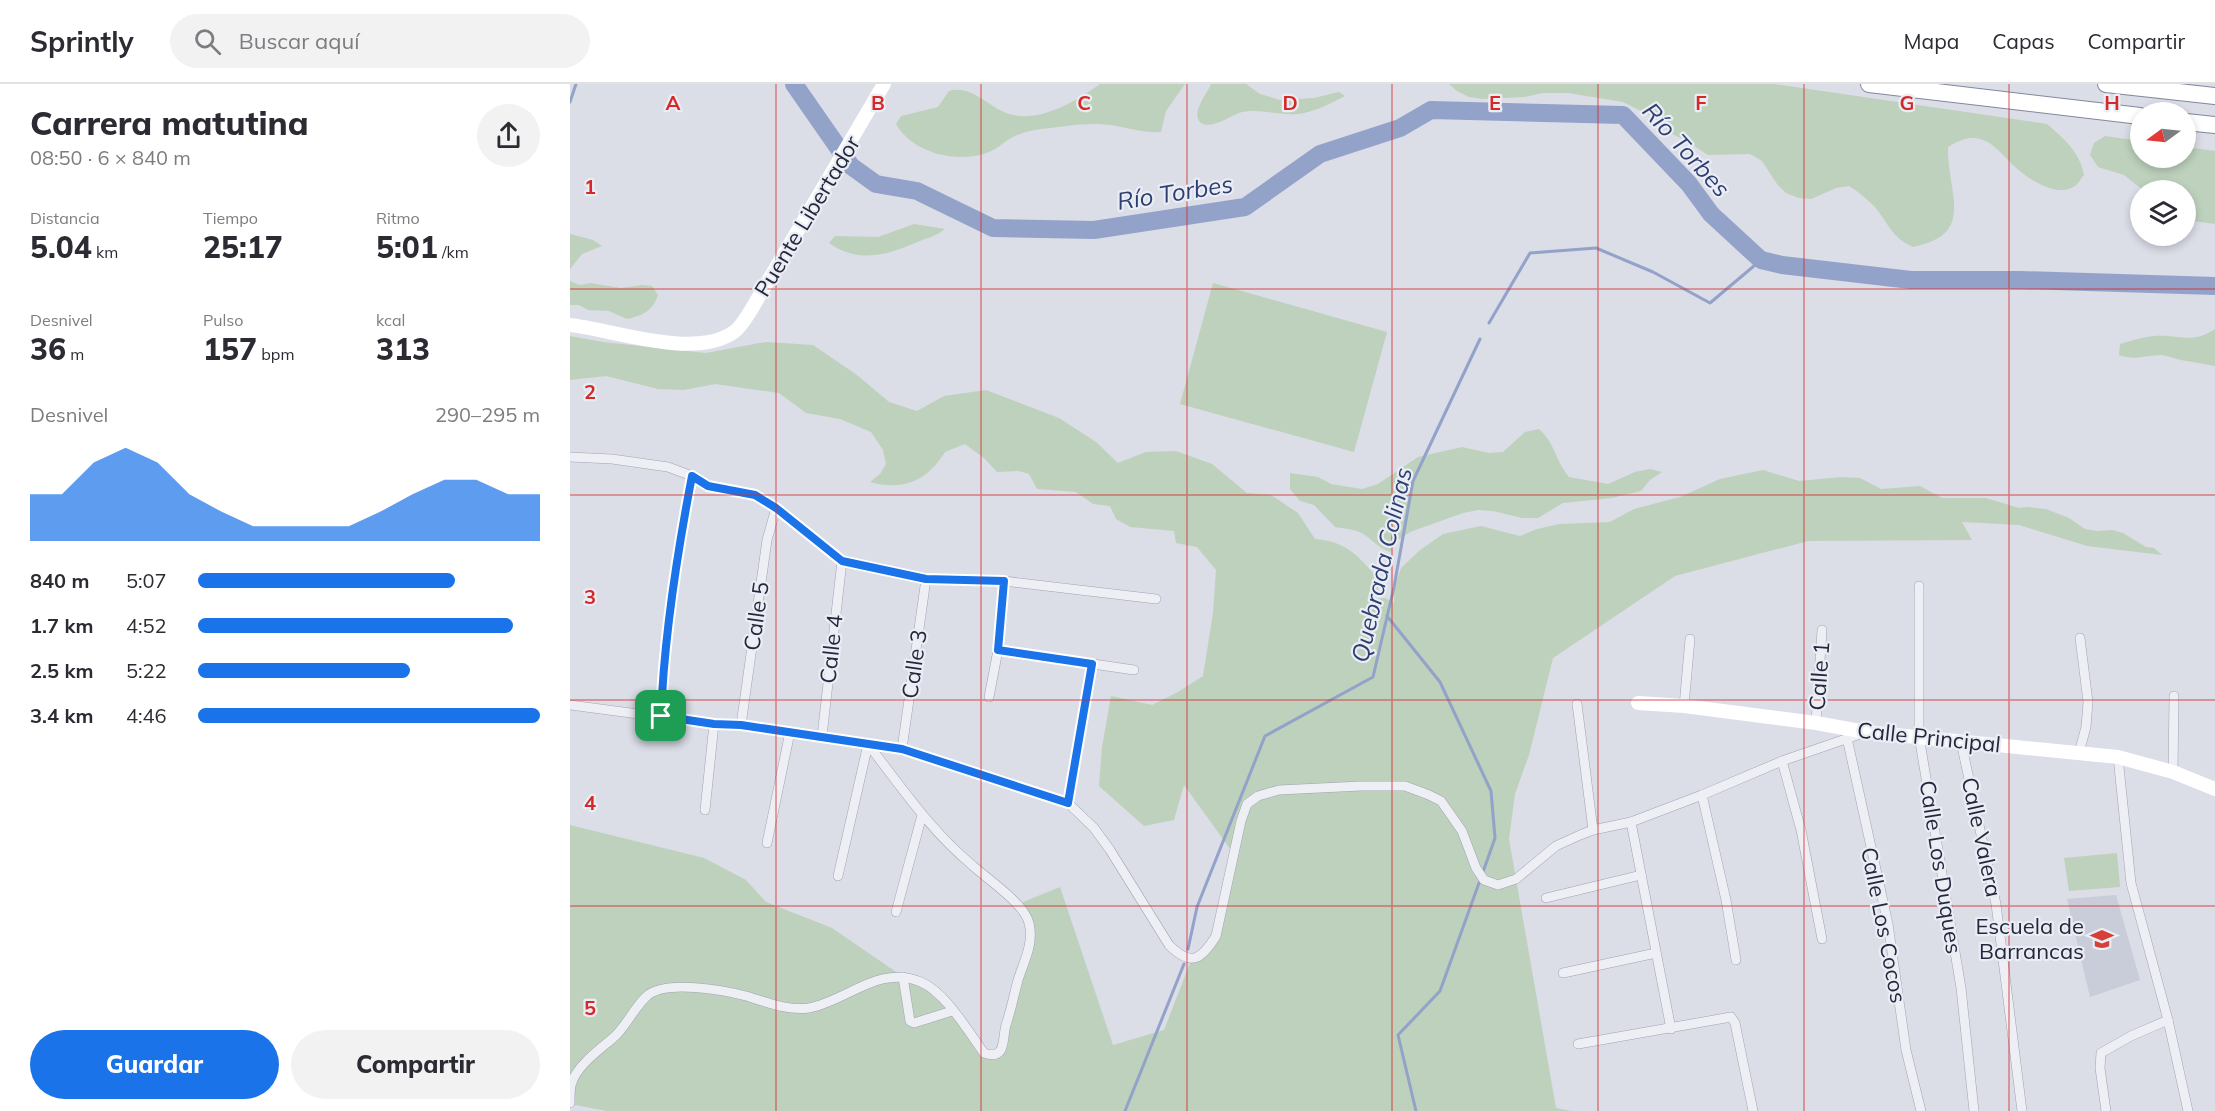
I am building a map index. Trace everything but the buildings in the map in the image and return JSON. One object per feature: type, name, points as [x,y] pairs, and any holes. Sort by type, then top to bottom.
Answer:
[{"type":"highway","points":[[1869,84],[2130,116]]},
{"type":"highway","points":[[2106,84],[2215,96]]},
{"type":"highway","points":[[2196,123],[2215,125]]},
{"type":"street","name":"Puente Libertador","points":[[570,325],[593,327],[654,340],[694,344],[723,338],[735,331],[751,310],[882,88]]},
{"type":"street","points":[[570,457],[612,459],[668,467],[692,476],[708,486],[755,495],[776,508],[842,561],[926,579],[1004,581],[1156,599]]},
{"type":"street","points":[[661,716],[663,670],[684,514],[692,476]]},
{"type":"street","name":"Calle 5","points":[[741,725],[767,540],[776,508]]},
{"type":"street","name":"Calle 4","points":[[822,736],[842,561]]},
{"type":"street","name":"Calle 3","points":[[902,749],[926,579]]},
{"type":"street","points":[[989,697],[998,650],[1004,581]]},
{"type":"street","name":"Calle Los Duques","points":[[1919,586],[1919,736],[1960,988],[1974,1111]]},
{"type":"street","name":"Calle 1","points":[[1816,723],[1822,630]]},
{"type":"street","points":[[2079,753],[2086,728],[2088,702],[2080,638]]},
{"type":"street","points":[[1684,706],[1690,639]]},
{"type":"street","points":[[998,650],[1134,670]]},
{"type":"street","points":[[1068,803],[1092,664]]},
{"type":"street","points":[[2173,772],[2174,696]]},
{"type":"street","name":"Calle Principal","points":[[1638,703],[1684,706],[1816,723],[1866,732],[2118,757],[2173,772],[2215,789]]},
{"type":"street","points":[[1577,704],[1593,830]]},
{"type":"street","points":[[570,705],[714,724],[741,725],[902,749],[1068,803],[1094,828],[1110,850],[1169,945],[1180,956],[1192,959],[1206,952],[1216,936],[1241,821],[1247,804],[1258,796],[1290,789],[1405,786],[1441,801],[1462,831],[1476,868],[1484,880],[1498,885],[1516,879],[1556,846],[1593,830],[1631,822],[1782,761],[1866,732]]},
{"type":"street","points":[[705,810],[714,724]]},
{"type":"street","points":[[767,843],[790,732]]},
{"type":"street","name":"Calle Los Cocos","points":[[1847,738],[1888,924],[1906,1050],[1921,1111]]},
{"type":"street","name":"Calle Valera","points":[[1961,742],[1996,904],[2022,1111]]},
{"type":"street","points":[[572,1111],[571,1084],[579,1071],[619,1032],[630,1013],[649,994],[662,988],[712,990],[743,995],[781,1006],[807,1008],[836,1000],[877,979],[903,977],[921,982],[936,991],[984,1053],[990,1055],[1000,1052],[1004,1047],[1004,1034],[1018,979],[1029,948],[1031,935],[1029,921],[1017,905],[946,842],[922,815],[868,744]]},
{"type":"street","points":[[838,876],[868,744]]},
{"type":"street","points":[[2118,757],[2131,884],[2168,1020],[2188,1111]]},
{"type":"street","points":[[1782,761],[1801,830],[1822,939]]},
{"type":"street","points":[[1702,795],[1736,960]]},
{"type":"street","points":[[896,912],[922,815]]},
{"type":"street","points":[[1631,822],[1671,1029]]},
{"type":"street","points":[[1545,898],[1641,875]]},
{"type":"street","points":[[1563,973],[1656,953]]},
{"type":"street","points":[[903,977],[910,1021],[914,1023],[952,1011]]},
{"type":"street","points":[[1578,1044],[1731,1017],[1734,1019],[1753,1111]]},
{"type":"street","points":[[2106,1111],[2100,1068],[2101,1053],[2131,1036],[2168,1020]]},
{"type":"shaded area","name":"Escuela de Barrancas","points":[[2116,895],[2140,980],[2090,997],[2067,899]]},
{"type":"green space","points":[[1100,84],[1185,84],[1166,111],[1161,132],[1098,124],[1047,128],[1013,137],[989,152],[964,157],[938,154],[925,149],[913,143],[896,124],[901,116],[938,107],[949,91],[971,93],[1004,112],[1016,116],[1029,116],[1054,110],[1079,98]]},
{"type":"green space","points":[[1211,84],[1246,84],[1260,94],[1280,100],[1314,98],[1339,92],[1345,96],[1304,113],[1245,111],[1209,125],[1200,122],[1197,113]]},
{"type":"green space","points":[[1449,84],[1774,84],[2047,124],[2075,153],[2084,175],[2076,185],[2067,189],[2050,188],[2025,175],[1999,150],[1987,142],[1974,138],[1960,140],[1948,147],[1954,210],[1952,222],[1945,232],[1933,241],[1913,247],[1900,239],[1875,207],[1849,186],[1836,188],[1811,199],[1799,198],[1786,193],[1762,161],[1750,154],[1708,155],[1672,134],[1659,120],[1623,102],[1568,93],[1483,99],[1469,97]]},
{"type":"green space","points":[[2105,136],[2130,140],[2130,168],[2196,168],[2196,148],[2215,151],[2215,224],[2196,221],[2196,180],[2130,180],[2124,175],[2098,167],[2090,155],[2094,143]]},
{"type":"green space","points":[[914,224],[945,229],[904,248],[882,254],[850,253],[829,243],[835,236],[878,237]]},
{"type":"green space","points":[[570,234],[593,240],[602,246],[582,254],[570,269]]},
{"type":"green space","points":[[570,281],[580,285],[590,283],[621,288],[652,286],[658,295],[647,312],[627,319],[609,311],[588,310],[579,305],[570,305]]},
{"type":"green space","points":[[1213,283],[1387,332],[1354,452],[1180,404]]},
{"type":"green space","points":[[2215,329],[2215,366],[2162,355],[2136,358],[2119,355],[2120,344],[2137,339],[2154,336],[2192,338]]},
{"type":"green space","points":[[570,336],[603,342],[706,353],[766,342],[813,345],[857,375],[889,402],[917,411],[944,396],[986,390],[1059,418],[1096,442],[1118,463],[1146,452],[1176,451],[1212,464],[1247,493],[1271,495],[1298,513],[1315,539],[1335,543],[1351,551],[1378,579],[1378,592],[1372,599],[1385,598],[1394,603],[1394,587],[1401,568],[1419,551],[1443,534],[1481,526],[1520,536],[1537,529],[1560,524],[1610,522],[1634,509],[1680,497],[1720,479],[1763,470],[1799,481],[1841,477],[1860,478],[1881,489],[1920,486],[1942,498],[1986,498],[2019,508],[2046,509],[2069,518],[2085,529],[2112,530],[2123,533],[2146,547],[2154,548],[2162,555],[2087,546],[2019,525],[1962,522],[1972,540],[1808,541],[1675,576],[1553,658],[1529,755],[1515,794],[1509,839],[1556,1108],[1571,1111],[607,1111],[570,1104],[570,825],[704,858],[746,880],[766,902],[832,928],[902,976],[936,990],[984,1052],[995,1054],[1003,1047],[1025,947],[1028,921],[1016,905],[1060,887],[1113,1045],[1164,1030],[1192,958],[1215,935],[1233,853],[1184,785],[1174,820],[1144,826],[1099,786],[1102,747],[1111,696],[1152,705],[1203,676],[1213,613],[1216,570],[1197,547],[1176,543],[1174,531],[1130,527],[1116,519],[1110,506],[1093,504],[1076,492],[1037,489],[1029,474],[1019,471],[997,472],[984,458],[965,444],[945,452],[930,470],[914,481],[894,485],[870,482],[880,474],[886,464],[883,450],[871,432],[840,419],[806,413],[779,393],[715,384],[684,390],[658,389],[606,376],[570,380]]},
{"type":"green space","points":[[1539,429],[1548,440],[1569,477],[1608,484],[1635,472],[1650,469],[1662,472],[1650,480],[1641,491],[1612,498],[1563,503],[1538,518],[1522,518],[1478,510],[1463,513],[1410,532],[1398,540],[1390,552],[1362,533],[1335,527],[1314,505],[1300,501],[1290,489],[1290,473],[1318,477],[1331,484],[1362,489],[1378,484],[1418,457],[1462,447],[1489,453],[1503,452],[1525,432]]},
{"type":"green space","points":[[2117,853],[2120,887],[2069,891],[2064,858]]},
{"type":"waterway","points":[[570,102],[576,84]]},
{"type":"waterway","name":"Río Torbes","points":[[794,84],[851,166],[876,184],[917,191],[993,228],[1094,230],[1245,207],[1320,154],[1400,128],[1431,110],[1623,115],[1689,184],[1711,214],[1761,260],[1782,265],[1911,280],[2020,280],[2215,286]]},
{"type":"waterway","name":"Quebrada Colinas","points":[[1489,323],[1530,253],[1596,248],[1653,272],[1710,303],[1761,260]]},
{"type":"waterway","name":"Quebrada Colinas","points":[[1188,949],[1197,907],[1265,736],[1373,677],[1394,587],[1413,481],[1480,339]]},
{"type":"waterway","points":[[1387,616],[1440,682],[1491,791],[1495,838],[1483,872]]},
{"type":"waterway","points":[[1416,1111],[1398,1035],[1440,991],[1479,883]]},
{"type":"waterway","name":"Quebrada Colinas","points":[[1125,1111],[1184,964]]},
{"type":"place","name":"Escuela de Barrancas","points":[[2102,939]]},
{"type":"route","points":[[692,476],[708,486],[755,495],[776,508],[842,561],[926,579],[1004,581],[998,650],[1092,664],[1068,803],[902,749],[822,736],[661,716],[663,670],[684,514],[692,476]]}]
